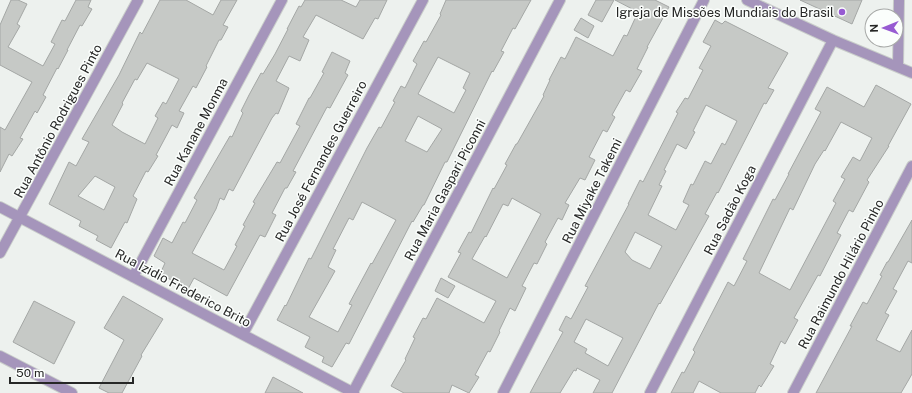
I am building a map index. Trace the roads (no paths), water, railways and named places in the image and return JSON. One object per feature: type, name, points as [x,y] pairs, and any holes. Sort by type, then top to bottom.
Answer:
[{"type":"street","name":"Rua Antônio Rodrigues Pinto","points":[[0,253],[138,0]]},
{"type":"street","name":"Rua Kanane Monma","points":[[133,276],[282,0]]},
{"type":"street","name":"Rua José Fernandes Guerreiro","points":[[243,334],[423,0]]},
{"type":"street","name":"Rua Maria Gaspari Piconni","points":[[354,393],[560,0]]},
{"type":"street","name":"Rua Miyake Takemi","points":[[503,393],[704,0]]},
{"type":"street","points":[[747,0],[769,5],[833,40],[912,73]]},
{"type":"street","points":[[898,67],[899,0]]},
{"type":"street","name":"Rua Sadão Koga","points":[[650,393],[833,40]]},
{"type":"street","name":"Rua Raimundo Hilário Pinho","points":[[793,393],[912,166]]},
{"type":"street","name":"Rua Izidio Frederico Brito","points":[[0,207],[354,393]]},
{"type":"street","points":[[0,356],[72,393]]},
{"type":"place","name":"Igreja de Missões Mundiais do Brasil","points":[[842,12]]}]
